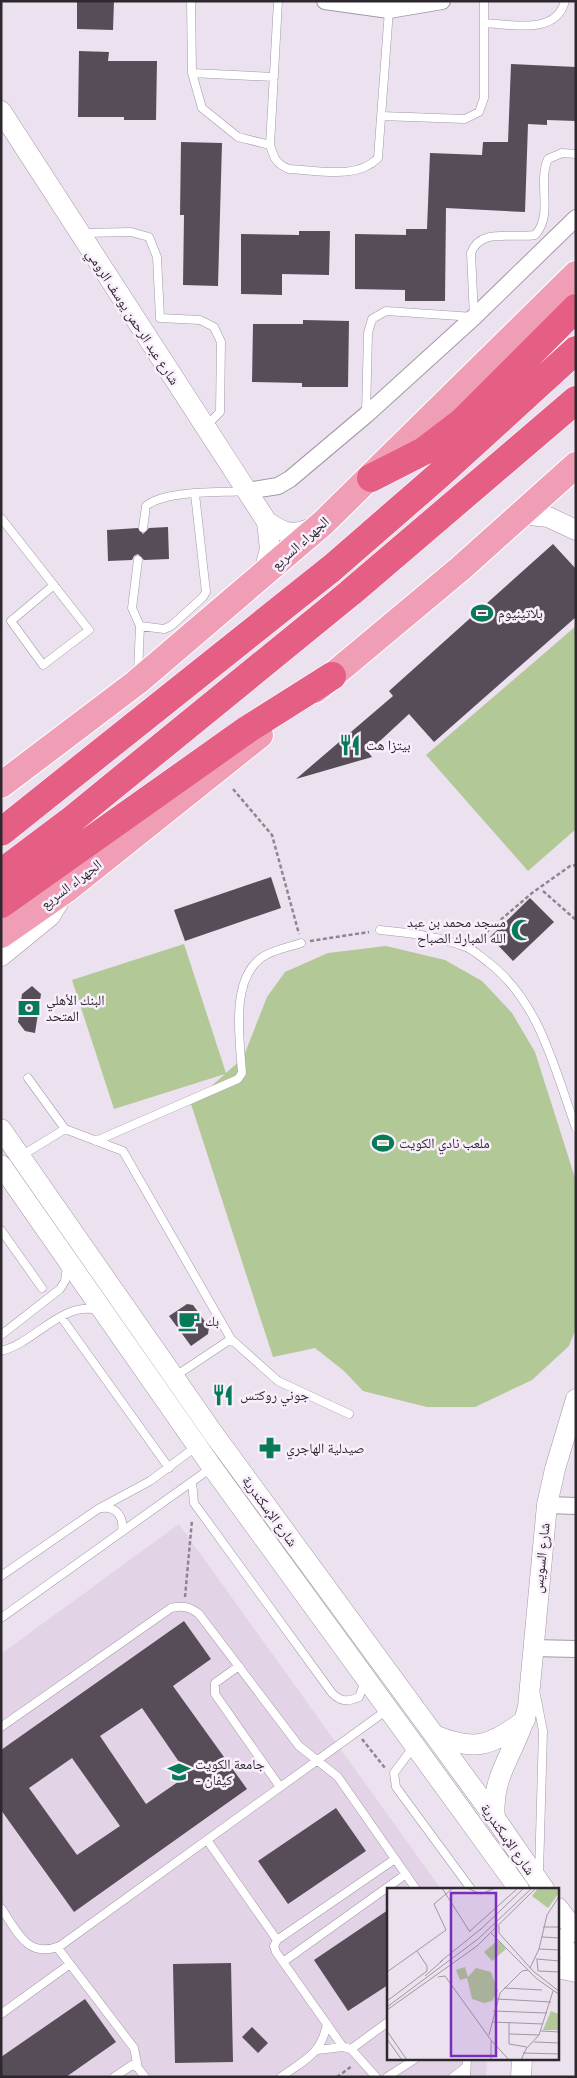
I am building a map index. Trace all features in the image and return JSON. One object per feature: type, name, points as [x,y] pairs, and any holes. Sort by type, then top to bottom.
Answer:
[{"type":"highway","points":[[371,478],[424,451],[448,434],[480,405],[576,308]]},
{"type":"highway","points":[[1,832],[332,568],[439,475],[576,350]]},
{"type":"highway","points":[[1,873],[77,815],[350,593],[576,400]]},
{"type":"highway","points":[[1,904],[248,729],[332,676]]},
{"type":"main road","name":"الجهراء السريع","points":[[1,785],[137,682],[323,524],[576,274]]},
{"type":"main road","name":"الجهراء السريع","points":[[1,935],[67,889],[332,676],[576,465]]},
{"type":"street","points":[[325,1],[389,10],[442,1]]},
{"type":"street","name":"شارع عبد الرحمن يوسف الرومي","points":[[1,111],[78,233],[151,324],[205,428],[267,522],[270,549],[263,576]]},
{"type":"street","points":[[247,490],[278,486],[290,479],[366,415],[474,317],[576,218]]},
{"type":"street","points":[[521,514],[548,517],[576,530]]},
{"type":"street","points":[[267,522],[287,533],[298,534],[323,524]]},
{"type":"street","points":[[1,956],[50,916],[67,889]]},
{"type":"street","name":"شارع الإسكندرية","points":[[1,1129],[173,1377],[206,1439],[212,1467],[389,1709],[514,1886]]},
{"type":"street","name":"شارع الإسكندرية","points":[[1,1165],[105,1313],[206,1439],[229,1455],[495,1818],[541,1886]]},
{"type":"street","name":"شارع السويس","points":[[495,1818],[493,1801],[495,1789],[525,1720],[531,1678],[532,1648],[547,1505],[576,1399]]},
{"type":"street","points":[[212,1467],[229,1455]]},
{"type":"street","points":[[547,1505],[576,1506]]},
{"type":"street","points":[[532,1648],[576,1649]]},
{"type":"street","points":[[434,1735],[452,1743],[480,1746],[491,1743],[525,1720]]},
{"type":"street","points":[[560,1911],[576,1932]]},
{"type":"street","points":[[560,1941],[576,1961]]},
{"type":"street","points":[[560,1968],[576,1972]]},
{"type":"street","points":[[521,2077],[522,2060]]},
{"type":"lane","points":[[191,1],[192,73],[202,108],[238,137],[270,145]]},
{"type":"lane","points":[[278,1],[270,145],[274,158],[280,165],[289,169],[354,172],[370,166],[378,158],[389,10]]},
{"type":"lane","points":[[381,116],[466,119],[479,112],[484,98],[484,1]]},
{"type":"lane","points":[[484,23],[545,24],[556,18],[565,1]]},
{"type":"lane","points":[[192,73],[274,77]]},
{"type":"lane","points":[[366,415],[368,333],[372,319],[386,311],[474,317],[471,254],[474,246],[485,237],[535,235],[540,230],[544,213],[544,167],[548,159],[562,153],[576,154]]},
{"type":"lane","points":[[78,233],[131,232],[149,237],[157,257],[151,324],[200,320],[214,327],[221,342],[220,412],[205,428]]},
{"type":"lane","points":[[143,528],[146,506],[152,501],[195,494],[247,490]]},
{"type":"lane","points":[[140,626],[164,629],[204,597],[206,592],[195,494]]},
{"type":"lane","points":[[1,518],[54,585],[89,630],[43,665],[11,621],[54,585]]},
{"type":"lane","points":[[137,682],[140,626],[132,608],[138,560]]},
{"type":"lane","points":[[380,930],[431,935],[468,947],[502,973],[525,1000],[539,1026],[576,1128]]},
{"type":"lane","points":[[96,1141],[238,1079],[242,1073],[239,1022],[241,995],[248,974],[261,958],[301,943]]},
{"type":"lane","points":[[28,1078],[65,1129],[123,1151],[231,1339],[278,1381],[349,1414]]},
{"type":"lane","points":[[21,1156],[65,1129]]},
{"type":"lane","points":[[1,1230],[42,1288]]},
{"type":"lane","points":[[1,1335],[60,1289],[65,1281],[67,1258]]},
{"type":"lane","points":[[1,1352],[16,1346],[70,1311],[82,1309],[105,1313]]},
{"type":"lane","points":[[61,1317],[169,1468]]},
{"type":"lane","points":[[173,1377],[231,1339]]},
{"type":"lane","points":[[1,1576],[98,1509],[150,1481],[206,1439]]},
{"type":"lane","points":[[1,1618],[212,1467]]},
{"type":"lane","points":[[192,1482],[194,1503],[337,1698],[351,1701],[359,1697],[364,1689],[366,1678]]},
{"type":"lane","points":[[98,1509],[105,1507],[118,1512],[123,1524],[122,1531]]},
{"type":"lane","points":[[1,1727],[171,1608],[185,1606],[199,1614],[298,1746],[338,1777],[415,1888]]},
{"type":"lane","points":[[238,1666],[219,1678],[215,1683],[215,1694],[280,1787]]},
{"type":"lane","points":[[531,1678],[542,1714],[544,1731],[541,1886]]},
{"type":"lane","points":[[1,1908],[28,1946],[43,1951],[57,1947],[389,1709]]},
{"type":"lane","points":[[411,1740],[411,1750],[397,1766],[394,1779],[396,1787],[470,1888]]},
{"type":"lane","points":[[207,1840],[277,1940]]},
{"type":"lane","points":[[376,2077],[326,2024],[282,1962],[274,1947],[277,1940],[395,1859]]},
{"type":"lane","points":[[282,1962],[406,1874]]},
{"type":"lane","points":[[57,1947],[134,2048],[138,2068],[144,2077]]},
{"type":"lane","points":[[1,2014],[70,1964]]},
{"type":"lane","points":[[317,2050],[347,2048],[387,2023]]},
{"type":"lane","points":[[281,2077],[317,2050],[324,2036],[326,2024]]},
{"type":"lane","points":[[387,2077],[413,2060]]},
{"type":"lane","points":[[452,2077],[467,2063]]},
{"type":"lane","points":[[466,2077],[467,2063]]},
{"type":"lane","points":[[114,2077],[128,2066],[132,2065],[138,2068]]},
{"type":"path","points":[[232,789],[272,835],[301,943],[380,930]]},
{"type":"path","points":[[468,947],[532,892],[570,866],[576,865]]},
{"type":"path","points":[[543,891],[576,920]]},
{"type":"path","points":[[185,1606],[194,1503]]},
{"type":"path","points":[[357,1732],[394,1779]]},
{"type":"path","points":[[337,2077],[361,2061]]},
{"type":"shaded area","name":"جامعة الكويت - كيفان","points":[[179,1524],[440,1888],[387,1888],[387,2060],[487,2060],[486,2077],[1,2077],[1,1654]]},
{"type":"green space","points":[[576,626],[576,829],[528,871],[426,755]]},
{"type":"green space","name":"ملعب نادي الكويت","points":[[184,944],[226,1073],[243,1058],[267,997],[285,972],[328,953],[386,946],[445,960],[482,981],[512,1013],[535,1052],[576,1181],[576,1328],[569,1346],[532,1380],[475,1407],[427,1407],[363,1391],[344,1371],[315,1348],[273,1357],[191,1104],[225,1074],[114,1109],[72,980]]},
{"type":"building","points":[[77,1],[114,1],[113,30],[77,29]]},
{"type":"building","points":[[79,51],[109,52],[108,61],[157,61],[156,120],[124,120],[124,117],[78,117]]},
{"type":"building","points":[[511,64],[576,67],[576,121],[547,120],[547,125],[528,124],[525,212],[446,208],[445,301],[405,301],[405,290],[355,289],[355,234],[406,235],[406,229],[427,229],[430,153],[482,155],[483,142],[508,142]]},
{"type":"building","points":[[181,142],[222,143],[218,286],[183,285],[184,215],[180,215]]},
{"type":"building","points":[[299,231],[330,231],[329,275],[282,274],[282,295],[241,294],[241,234],[299,235]]},
{"type":"building","points":[[303,320],[349,321],[348,387],[302,387],[302,383],[252,382],[253,324],[303,324]]},
{"type":"building","points":[[168,527],[169,559],[144,560],[138,554],[132,560],[108,561],[107,530],[138,528],[143,534],[149,528]]},
{"type":"building","points":[[553,544],[576,569],[576,617],[434,742],[409,714],[368,752],[372,757],[296,779],[393,696],[389,691]]},
{"type":"building","points":[[271,877],[281,908],[185,941],[174,910]]},
{"type":"building","name":"مسجد محمد بن عبد الله المبارك الصباح","points":[[530,898],[554,922],[513,961],[490,937]]},
{"type":"building","name":"البنك الأهلي المتحد","points":[[32,986],[41,994],[35,1033],[25,1031],[18,1022],[22,994]]},
{"type":"building","name":"بك","points":[[187,1304],[193,1305],[209,1327],[208,1334],[191,1346],[169,1316]]},
{"type":"building","points":[[184,1621],[211,1659],[173,1686],[247,1789],[74,1912],[1,1810],[1,1750]],"holes":[[[142,1708],[188,1775],[146,1804],[100,1736]],[[72,1758],[120,1826],[77,1855],[29,1788]]]},
{"type":"building","points":[[336,1808],[366,1851],[288,1904],[258,1861]]},
{"type":"building","points":[[387,1911],[387,1986],[348,2011],[314,1960]]},
{"type":"building","points":[[231,1963],[233,2062],[175,2063],[173,1964]]},
{"type":"building","points":[[85,1999],[116,2042],[66,2077],[1,2077],[1,2057]]},
{"type":"building","points":[[252,2027],[268,2043],[258,2053],[242,2037]]},
{"type":"place","name":"بلاتينيوم","points":[[482,613]]},
{"type":"place","name":"بيتزا هت","points":[[350,745]]},
{"type":"place","name":"مسجد محمد بن عبد الله المبارك الصباح","points":[[522,930]]},
{"type":"place","name":"البنك الأهلي المتحد","points":[[29,1008]]},
{"type":"place","name":"ملعب نادي الكويت","points":[[383,1143]]},
{"type":"place","name":"بك","points":[[189,1321]]},
{"type":"place","name":"جوني روكتس","points":[[223,1395]]},
{"type":"place","name":"صيدلية الهاجري","points":[[270,1448]]},
{"type":"place","name":"جامعة الكويت - كيفان","points":[[179,1772]]}]
